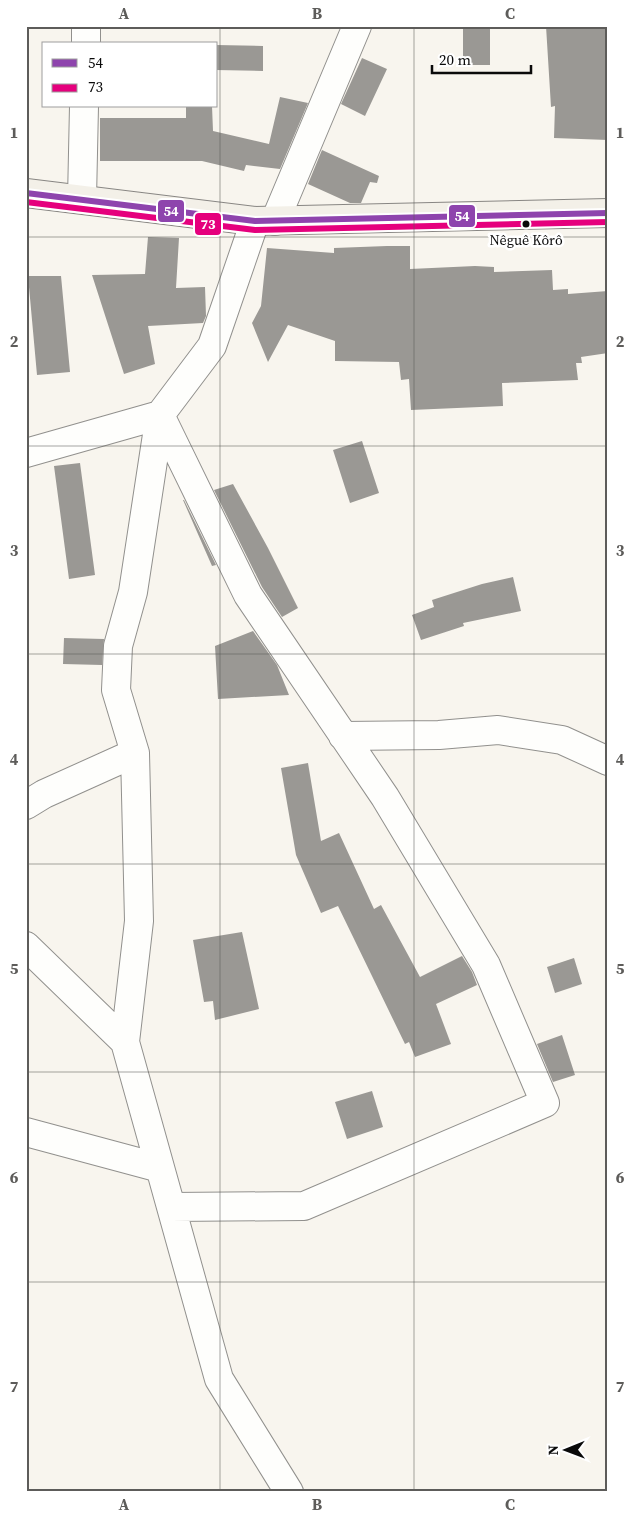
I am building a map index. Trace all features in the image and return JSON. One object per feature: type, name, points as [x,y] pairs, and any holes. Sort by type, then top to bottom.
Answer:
[{"type":"street","points":[[86,26],[86,42]]},
{"type":"street","points":[[289,1492],[219,1379],[126,1042],[139,922],[135,753],[116,690],[118,646],[133,592],[160,415],[212,346],[265,221],[357,26]]},
{"type":"street","points":[[82,199],[84,108]]},
{"type":"street","points":[[26,192],[265,221],[608,213]]},
{"type":"street","points":[[26,453],[160,415]]},
{"type":"street","points":[[160,415],[248,595],[385,797],[486,965],[545,1103],[304,1206],[171,1207]]},
{"type":"street","points":[[343,736],[439,735],[498,730],[562,740],[603,754]]},
{"type":"street","points":[[26,805],[44,794],[135,753]]},
{"type":"street","points":[[26,946],[126,1042]]},
{"type":"street","points":[[26,1132],[160,1168]]},
{"type":"building","points":[[463,26],[490,26],[490,65],[463,65]]},
{"type":"building","points":[[546,26],[608,26],[608,140],[554,138],[555,106],[551,107]]},
{"type":"building","points":[[218,45],[263,46],[263,71],[218,70]]},
{"type":"building","points":[[362,58],[387,69],[365,116],[341,104]]},
{"type":"building","points":[[280,97],[308,103],[280,169],[246,165],[244,171],[202,161],[100,161],[100,118],[186,118],[186,108],[212,108],[213,131],[269,144]]},
{"type":"building","points":[[322,150],[379,176],[377,183],[370,182],[361,203],[350,203],[308,184]]},
{"type":"building","points":[[148,237],[179,238],[176,288],[205,287],[206,316],[203,323],[148,326],[155,364],[124,374],[92,275],[145,274]]},
{"type":"building","points":[[410,246],[410,269],[475,266],[494,267],[494,272],[552,270],[553,290],[568,289],[568,294],[608,291],[608,353],[581,357],[582,363],[576,363],[578,380],[502,383],[503,406],[411,410],[409,379],[401,380],[399,362],[335,361],[335,341],[288,325],[268,362],[252,323],[261,306],[267,248],[334,253],[334,248]]},
{"type":"building","points":[[28,276],[61,276],[70,372],[37,375]]},
{"type":"building","points":[[362,441],[379,493],[350,503],[333,450]]},
{"type":"building","points":[[80,463],[95,575],[69,579],[54,466]]},
{"type":"building","points":[[233,484],[298,608],[282,617],[262,587],[214,490]]},
{"type":"building","points":[[184,500],[216,565],[212,566]]},
{"type":"building","points":[[513,577],[521,611],[463,623],[464,626],[421,640],[412,615],[434,607],[432,600],[482,584]]},
{"type":"building","points":[[253,631],[277,665],[289,695],[218,699],[215,646]]},
{"type":"building","points":[[64,638],[104,639],[102,665],[63,664]]},
{"type":"building","points":[[308,763],[321,841],[339,833],[374,909],[381,905],[420,977],[462,956],[472,972],[477,985],[436,1004],[451,1044],[415,1057],[409,1042],[405,1044],[338,906],[321,913],[296,855],[281,768]]},
{"type":"building","points":[[242,932],[259,1009],[215,1020],[213,1001],[204,1002],[193,940]]},
{"type":"building","points":[[574,958],[582,984],[555,993],[547,967]]},
{"type":"building","points":[[562,1035],[575,1075],[553,1082],[537,1044]]},
{"type":"building","points":[[372,1091],[383,1127],[347,1139],[335,1102]]},
{"type":"transit line","name":"54","points":[[26,193],[255,221],[608,213]]},
{"type":"transit line","name":"73","points":[[26,202],[255,230],[608,222]]},
{"type":"place","name":"Nêguê Kôrô","points":[[526,224]]}]
